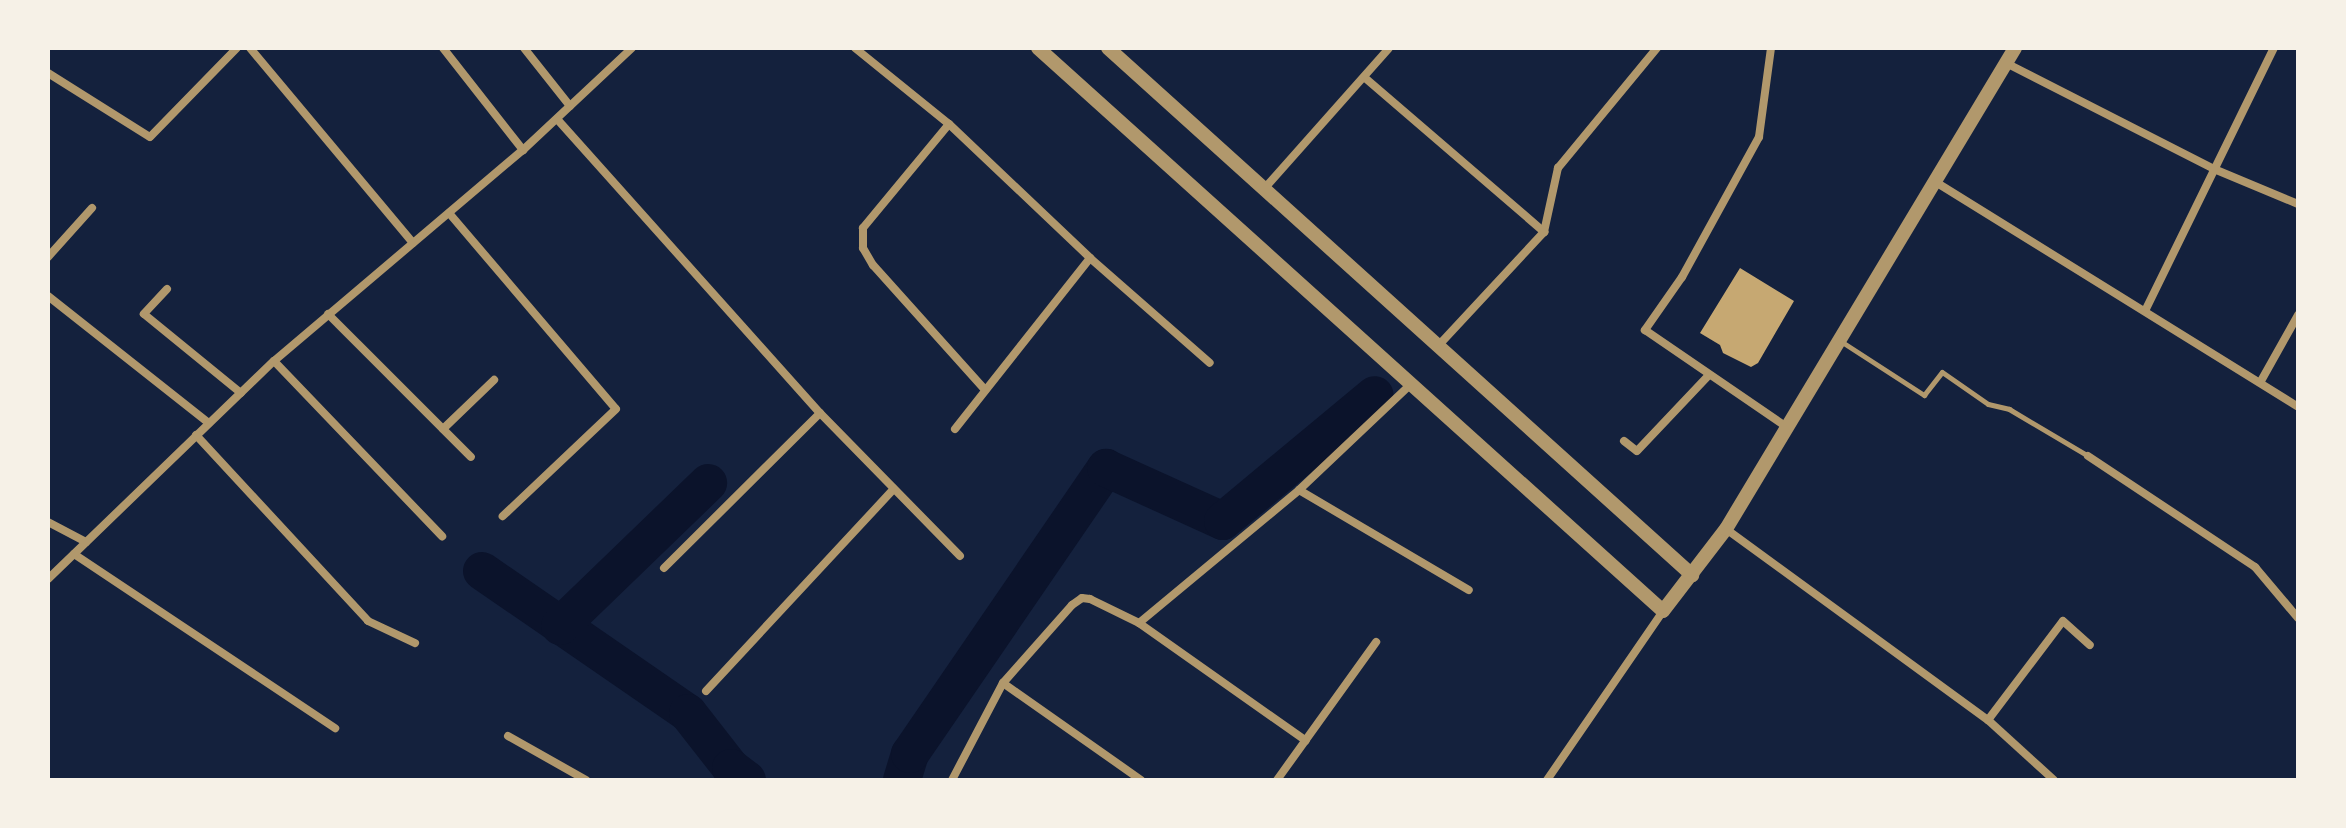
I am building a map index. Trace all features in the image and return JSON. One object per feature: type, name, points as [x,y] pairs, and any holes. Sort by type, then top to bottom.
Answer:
[{"type":"street","points":[[48,73],[150,137],[237,48]]},
{"type":"street","points":[[250,48],[413,243]]},
{"type":"street","points":[[443,48],[523,150]]},
{"type":"street","points":[[524,48],[570,106]]},
{"type":"street","points":[[48,579],[274,361],[523,150],[632,48]]},
{"type":"street","points":[[855,48],[949,124],[1090,258],[1210,363]]},
{"type":"street","points":[[1038,48],[1663,611]]},
{"type":"street","points":[[1108,48],[1692,575]]},
{"type":"street","points":[[1438,346],[1544,232],[1558,168],[1657,48]]},
{"type":"street","points":[[1771,48],[1759,137],[1682,277],[1645,330],[1785,426]]},
{"type":"street","points":[[1547,780],[1663,611],[1726,529],[1785,426],[2015,48]]},
{"type":"street","points":[[2145,311],[2274,48]]},
{"type":"street","points":[[1264,189],[1364,77],[1383,50]]},
{"type":"street","points":[[2006,63],[2214,169],[2298,204]]},
{"type":"street","points":[[1364,77],[1544,232]]},
{"type":"street","points":[[557,119],[820,413],[960,556]]},
{"type":"street","points":[[949,124],[863,228],[863,248],[873,265],[985,390]]},
{"type":"street","points":[[1934,181],[2261,381],[2298,407]]},
{"type":"street","points":[[48,257],[92,208]]},
{"type":"street","points":[[449,213],[616,409],[503,516]]},
{"type":"street","points":[[955,429],[1090,258]]},
{"type":"street","points":[[167,289],[144,314],[241,393]]},
{"type":"street","points":[[48,310],[52,299],[209,423]]},
{"type":"street","points":[[328,314],[471,457]]},
{"type":"street","points":[[2261,381],[2298,315]]},
{"type":"street","points":[[274,361],[442,536]]},
{"type":"street","points":[[1624,441],[1637,451],[1708,376]]},
{"type":"street","points":[[443,429],[494,380]]},
{"type":"street","points":[[1139,623],[1299,490],[1411,384]]},
{"type":"street","points":[[664,568],[820,413]]},
{"type":"street","points":[[196,435],[368,621],[415,643]]},
{"type":"street","points":[[2088,456],[2255,567],[2298,618]]},
{"type":"street","points":[[706,691],[894,489]]},
{"type":"street","points":[[1299,490],[1469,590]]},
{"type":"street","points":[[48,522],[86,542]]},
{"type":"street","points":[[1726,529],[1865,634],[1988,720],[2054,780]]},
{"type":"street","points":[[74,554],[335,728]]},
{"type":"street","points":[[952,780],[1003,683],[1072,605],[1082,598],[1139,623],[1306,741]]},
{"type":"street","points":[[1988,720],[2063,621],[2090,645]]},
{"type":"street","points":[[1277,780],[1376,642]]},
{"type":"street","points":[[1003,683],[1141,780]]},
{"type":"street","points":[[508,736],[586,780]]},
{"type":"lane","points":[[1838,339],[1924,395],[1942,372],[1988,404],[2009,409],[2088,456]]},
{"type":"building","points":[[1740,268],[1794,301],[1758,363],[1751,367],[1723,353],[1720,345],[1700,333]]},
{"type":"waterway","points":[[902,780],[910,754],[1106,468],[1223,521],[1375,395]]},
{"type":"waterway","points":[[560,626],[708,483]]},
{"type":"waterway","points":[[482,571],[688,713],[731,768],[747,780]]}]
